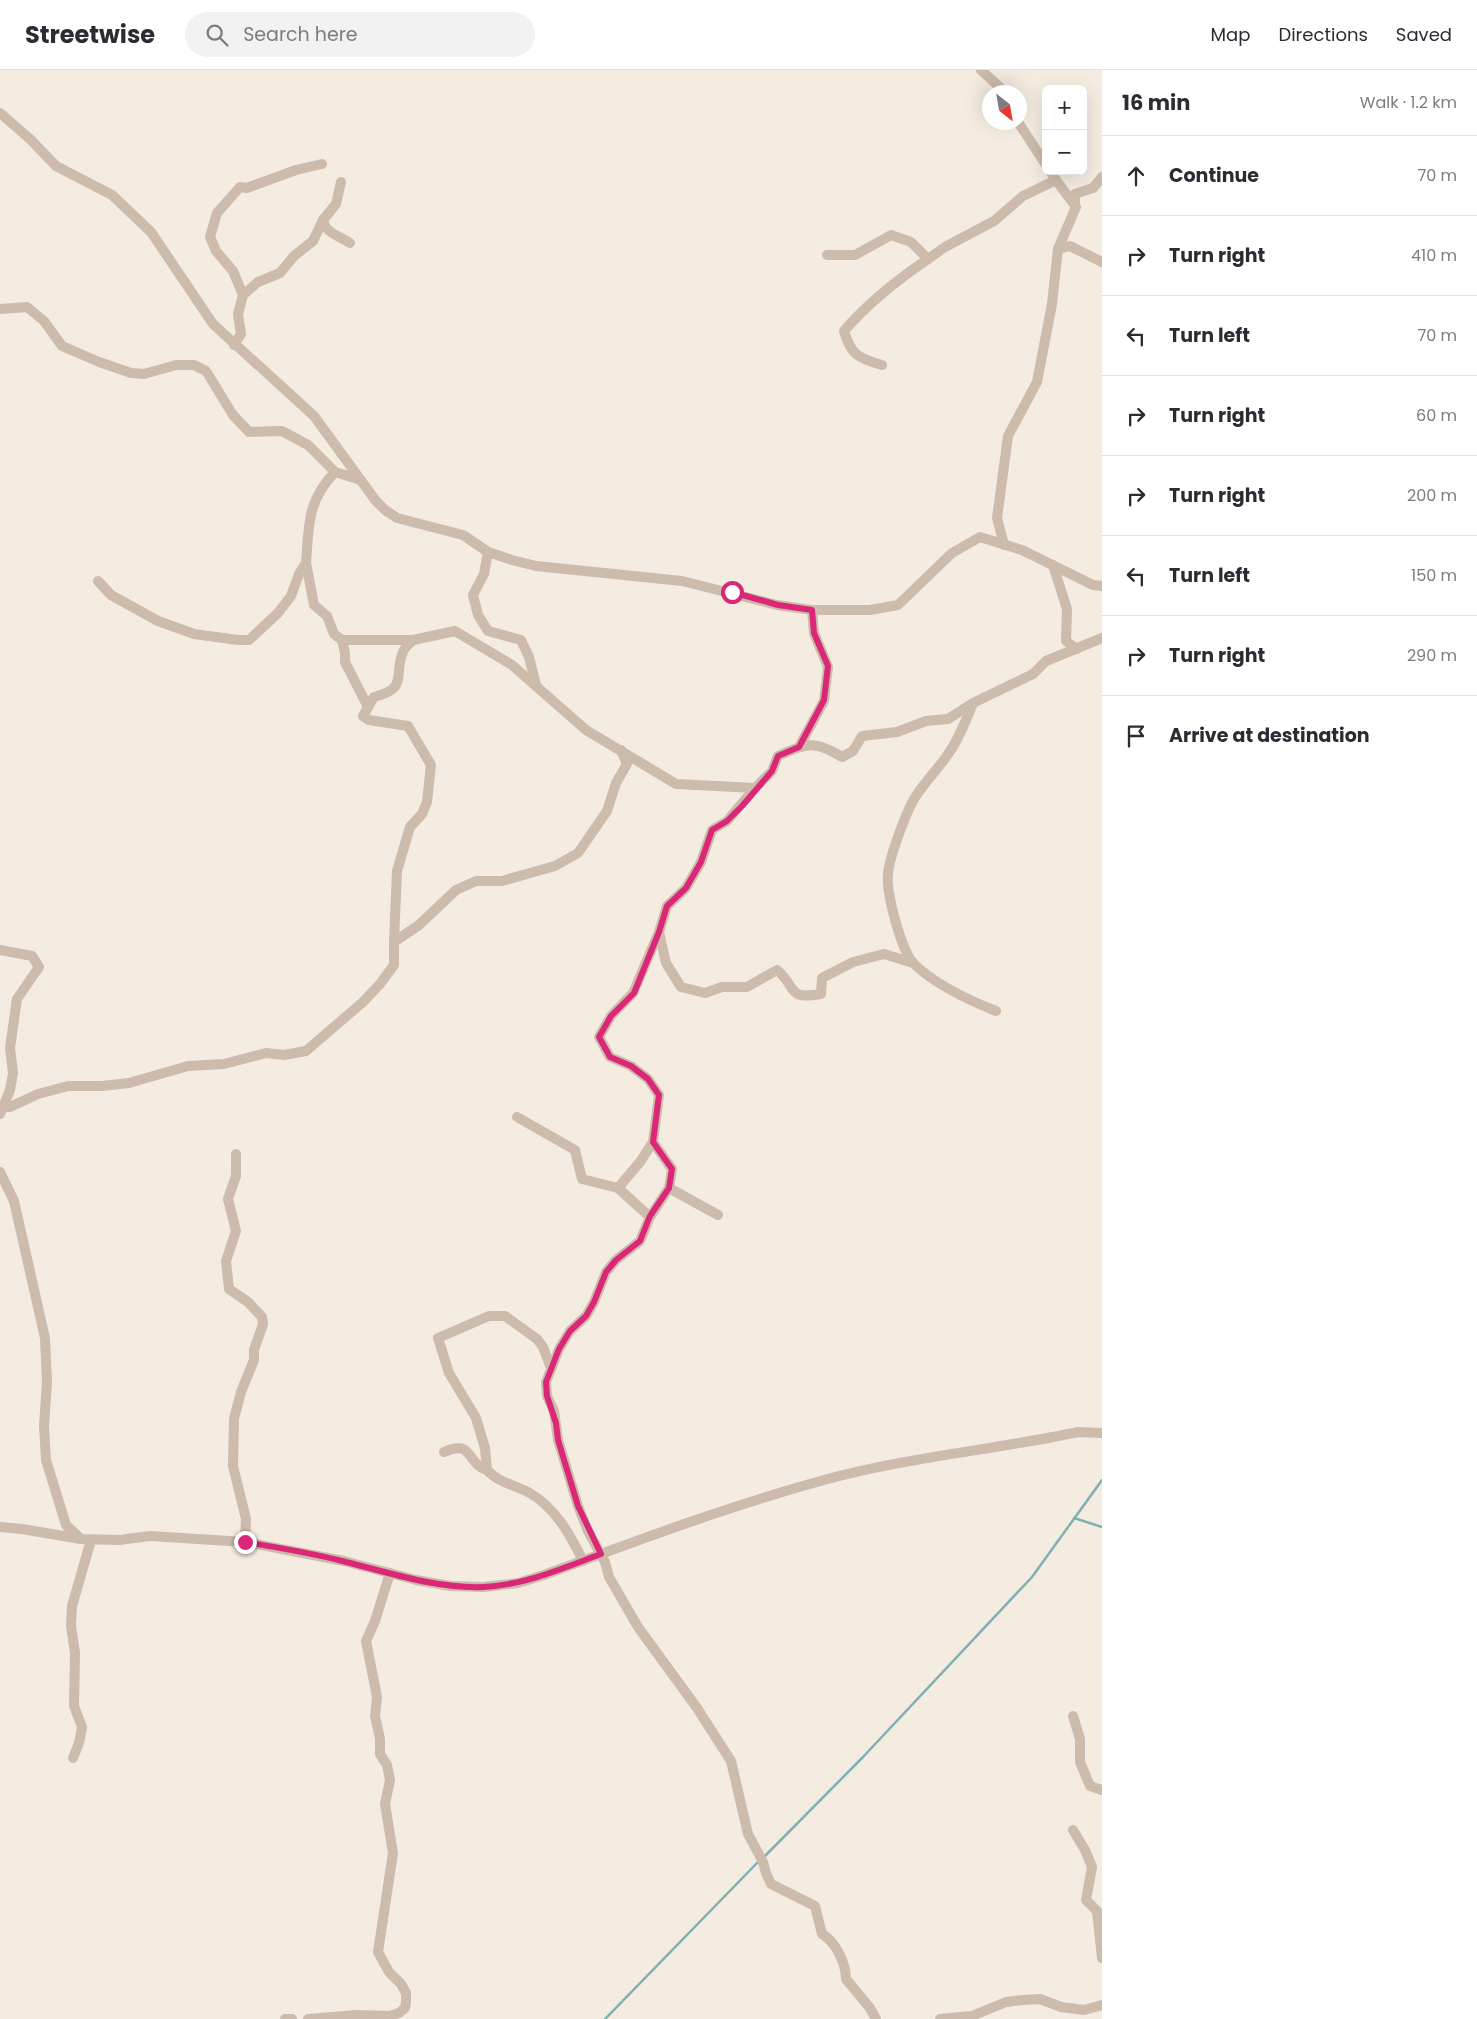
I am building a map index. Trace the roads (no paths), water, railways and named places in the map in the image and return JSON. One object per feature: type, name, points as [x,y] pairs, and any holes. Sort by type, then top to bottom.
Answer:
[{"type":"street","points":[[981,70],[997,85]]},
{"type":"street","points":[[0,113],[30,139],[56,166],[101,187],[122,203],[150,232],[203,310],[234,345],[314,416],[385,510],[397,518],[463,535],[488,552],[536,566],[682,581],[778,605],[812,610],[870,610],[898,605],[952,553],[980,537],[1022,550],[1094,585],[1102,586]]},
{"type":"street","points":[[1023,130],[1042,159]]},
{"type":"street","points":[[243,295],[233,271],[211,243],[210,237],[217,213],[240,187],[247,188],[296,170],[322,164]]},
{"type":"street","points":[[882,365],[865,360],[849,348],[844,331],[866,307],[900,278],[945,247],[994,221],[1023,196],[1053,175],[1076,207]]},
{"type":"street","points":[[1004,544],[997,518],[1008,436],[1037,382],[1054,286],[1058,249],[1076,207],[1075,194],[1093,188],[1102,177]]},
{"type":"street","points":[[234,345],[241,334],[238,314],[243,295],[258,282],[280,272],[294,256],[313,241],[323,220],[336,204],[341,182]]},
{"type":"street","points":[[323,220],[324,226],[329,231],[350,243]]},
{"type":"street","points":[[826,255],[840,257],[855,255],[891,235],[911,242],[928,259]]},
{"type":"street","points":[[1058,249],[1070,246],[1102,262]]},
{"type":"street","points":[[0,309],[27,307],[44,321],[62,346],[79,355],[132,373],[144,374],[176,366],[194,365],[206,371],[233,415],[249,432],[282,431],[308,445],[335,472],[361,480]]},
{"type":"street","points":[[335,472],[321,487],[315,498],[309,527],[306,563],[314,605],[326,616],[334,634],[342,640],[413,640],[455,631],[512,665],[586,730],[621,749],[649,770],[676,784],[754,788]]},
{"type":"street","points":[[488,552],[484,574],[473,595],[478,615],[488,631],[521,640],[529,657],[536,685]]},
{"type":"street","points":[[98,581],[111,595],[158,621],[194,634],[249,640],[278,613],[291,596],[299,574],[306,563]]},
{"type":"street","points":[[1053,565],[1067,609],[1066,641],[1077,648]]},
{"type":"street","points":[[799,747],[824,700],[828,666],[814,633],[812,610]]},
{"type":"street","points":[[618,1188],[640,1162],[653,1142],[659,1095],[648,1079],[631,1066],[610,1057],[599,1037],[611,1016],[634,993],[659,932],[667,906],[686,888],[701,862],[712,830],[727,821],[754,788],[772,771],[778,756],[799,747],[823,745],[842,757],[853,751],[862,736],[897,732],[926,721],[948,719],[973,703],[1032,674],[1046,661],[1102,638]]},
{"type":"street","points":[[342,640],[345,662],[368,707]]},
{"type":"street","points":[[2,1110],[38,1094],[68,1086],[129,1083],[188,1066],[224,1064],[266,1053],[284,1055],[306,1052],[363,1002],[380,984],[394,965],[397,871],[410,827],[422,814],[426,802],[431,765],[408,726],[369,720],[363,716],[374,696],[389,693],[396,685],[403,651],[413,640]]},
{"type":"street","points":[[913,963],[898,931],[890,902],[888,874],[906,817],[915,796],[948,755],[973,703]]},
{"type":"street","points":[[394,942],[420,925],[456,890],[476,881],[502,881],[555,866],[578,853],[607,811],[616,783],[628,764],[621,749]]},
{"type":"street","points":[[659,932],[666,963],[681,987],[704,993],[722,987],[747,987],[777,970],[784,976],[792,992],[803,997],[821,994],[822,978],[853,962],[884,954],[913,963],[934,979],[974,1002],[996,1010]]},
{"type":"street","points":[[0,950],[32,956],[39,967],[16,998],[10,1048],[14,1073],[2,1110]]},
{"type":"street","points":[[517,1117],[575,1150],[582,1179],[618,1188],[650,1216]]},
{"type":"street","points":[[653,1142],[672,1169],[669,1188],[650,1216],[640,1241],[616,1260],[606,1272],[586,1316],[570,1331],[551,1368],[546,1382],[547,1396],[554,1411],[558,1440],[578,1506],[605,1562],[609,1578],[638,1627],[697,1708],[731,1761],[748,1834],[761,1856],[771,1884],[815,1906],[822,1934],[831,1939],[846,1970],[846,1979],[876,2019]]},
{"type":"street","points":[[236,1154],[236,1176],[228,1199],[236,1231],[226,1261],[229,1289],[248,1302],[262,1317],[263,1324],[254,1350],[254,1360],[241,1392],[234,1420],[233,1466],[246,1519],[245,1542]]},
{"type":"street","points":[[0,1172],[14,1201],[45,1338],[47,1382],[44,1426],[46,1460],[66,1525],[86,1540]]},
{"type":"street","points":[[669,1188],[718,1215]]},
{"type":"street","points":[[487,1470],[485,1448],[476,1418],[449,1373],[438,1338],[488,1316],[505,1316],[537,1339],[544,1347],[551,1368]]},
{"type":"street","points":[[0,1527],[86,1540],[119,1540],[150,1536],[245,1542],[334,1559],[450,1586],[484,1587],[518,1583],[825,1479],[1078,1432],[1102,1433]]},
{"type":"street","points":[[444,1452],[459,1446],[464,1448],[478,1465],[497,1479],[511,1483],[548,1506],[573,1540],[583,1561]]},
{"type":"street","points":[[73,1758],[79,1743],[82,1727],[74,1706],[75,1652],[72,1606],[86,1540]]},
{"type":"street","points":[[308,2019],[356,2015],[390,2016],[399,2013],[405,2008],[406,1993],[402,1984],[389,1972],[378,1952],[394,1853],[385,1804],[390,1780],[387,1765],[380,1754],[380,1739],[374,1716],[377,1697],[366,1641],[375,1621],[390,1573]]},
{"type":"street","points":[[1073,1716],[1080,1739],[1080,1762],[1090,1786],[1102,1790]]},
{"type":"street","points":[[1073,1830],[1092,1867],[1086,1900],[1097,1911],[1102,1958]]},
{"type":"street","points":[[940,2019],[972,2016],[1006,2002],[1023,2000],[1040,1999],[1061,2007],[1084,2010],[1102,2005]]},
{"type":"street","points":[[285,2019],[292,2019]]},
{"type":"waterway","points":[[763,1858],[863,1757],[1032,1577],[1102,1480]]},
{"type":"waterway","points":[[1074,1518],[1102,1527]]},
{"type":"waterway","points":[[605,2019],[759,1861]]}]
